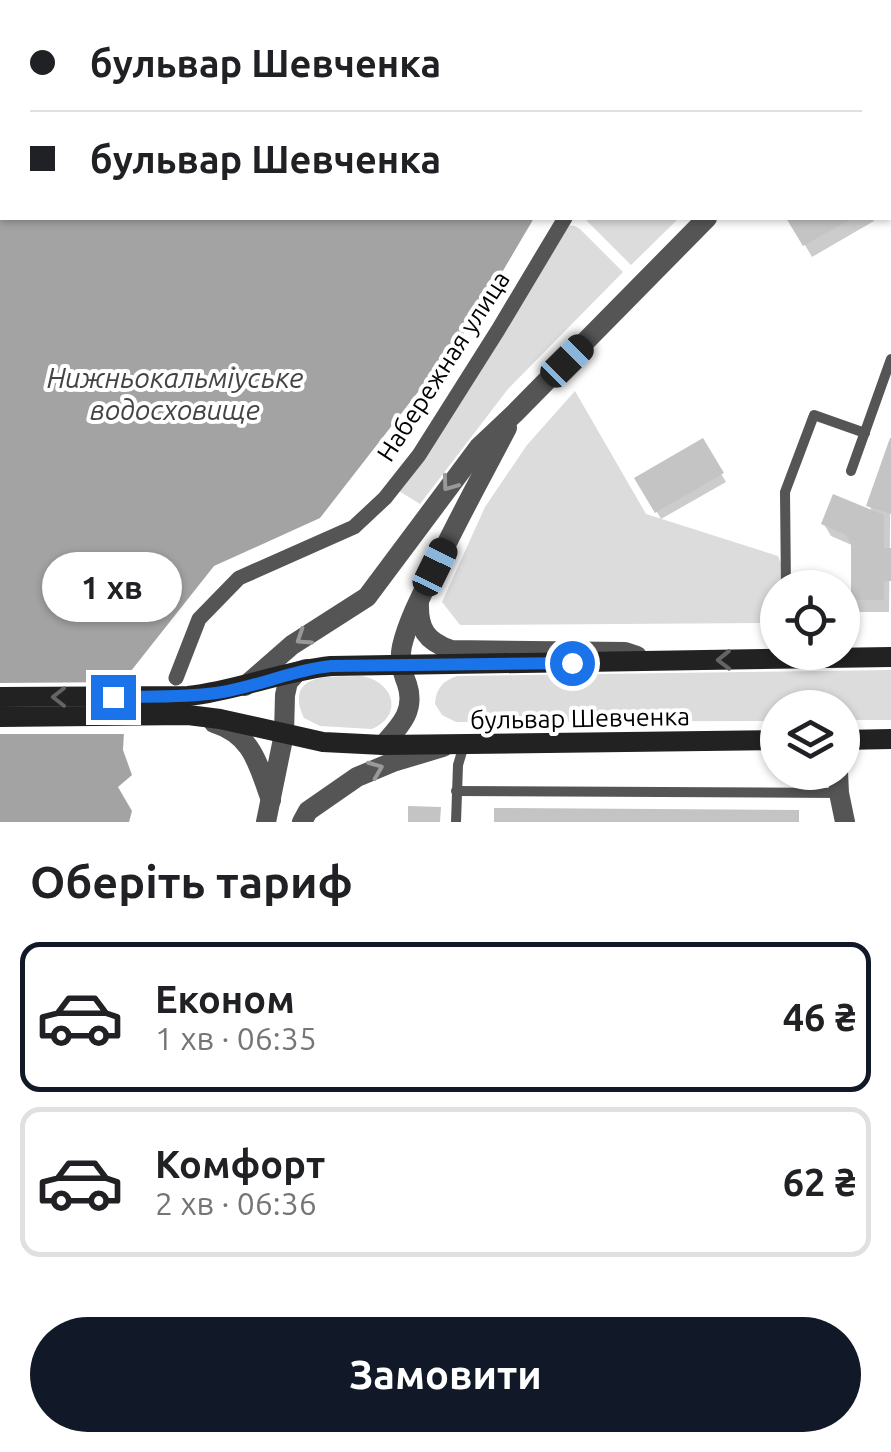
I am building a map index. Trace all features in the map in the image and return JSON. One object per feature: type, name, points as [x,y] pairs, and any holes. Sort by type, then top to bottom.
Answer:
[{"type":"main road","name":"бульвар Шевченка","points":[[0,717],[188,706],[219,693],[308,668],[760,657]]},
{"type":"main road","name":"бульвар Шевченка","points":[[860,657],[891,658]]},
{"type":"main road","name":"бульвар Шевченка","points":[[0,698],[188,706],[220,719],[322,742],[458,745],[760,740]]},
{"type":"main road","points":[[860,740],[891,739]]},
{"type":"street","name":"Набережная улица","points":[[176,678],[200,620],[239,578],[354,528],[385,498],[429,440],[564,220]]},
{"type":"street","points":[[245,686],[292,644],[367,597],[488,437],[705,220]]},
{"type":"street","points":[[383,745],[410,709],[400,665],[402,646],[419,600],[515,413]]},
{"type":"street","points":[[419,600],[419,615],[427,638],[452,650],[625,652],[654,662]]},
{"type":"street","points":[[269,812],[284,734],[288,682],[308,668]]},
{"type":"street","points":[[188,706],[230,728],[243,740],[254,755],[269,812]]},
{"type":"street","points":[[305,816],[356,777],[393,762],[458,745]]},
{"type":"lane","points":[[851,471],[891,359]]},
{"type":"lane","points":[[786,570],[785,492],[814,416],[865,433]]},
{"type":"lane","points":[[456,822],[458,745]]},
{"type":"lane","points":[[456,790],[840,804]]},
{"type":"shaded area","points":[[586,220],[677,220],[631,265]]},
{"type":"shaded area","points":[[566,225],[580,229],[623,272],[508,389],[420,504],[399,491]]},
{"type":"shaded area","points":[[575,391],[646,514],[778,556],[781,570],[760,570],[760,623],[460,625],[442,602],[485,507],[527,445]]},
{"type":"shaded area","points":[[891,670],[891,720],[860,720],[860,690],[760,690],[760,721],[456,722],[442,715],[435,704],[441,686],[457,676]]},
{"type":"shaded area","points":[[325,677],[373,679],[388,692],[391,708],[382,723],[372,729],[320,726],[304,718],[299,703],[305,684]]},
{"type":"water","name":"Нижньокальміуське водосховище","points":[[0,220],[533,220],[474,320],[320,518],[214,566],[127,676],[123,750],[132,775],[118,787],[132,811],[129,822],[0,822]]},
{"type":"pier","points":[[132,682],[129,734],[0,734],[0,683]]},
{"type":"building","points":[[787,220],[849,220],[803,246]]},
{"type":"building","points":[[703,438],[724,473],[655,513],[634,478]]},
{"type":"building","points":[[891,438],[891,514],[866,506]]},
{"type":"building","points":[[833,494],[884,515],[884,548],[891,548],[891,581],[884,581],[884,600],[860,600],[860,570],[851,570],[851,544],[846,535],[821,524]]},
{"type":"building","points":[[408,806],[441,807],[440,822],[408,822]]},
{"type":"building","points":[[494,808],[799,810],[799,822],[494,822]]},
{"type":"route","points":[[113,697],[219,693],[308,668],[331,666],[572,663]]}]
